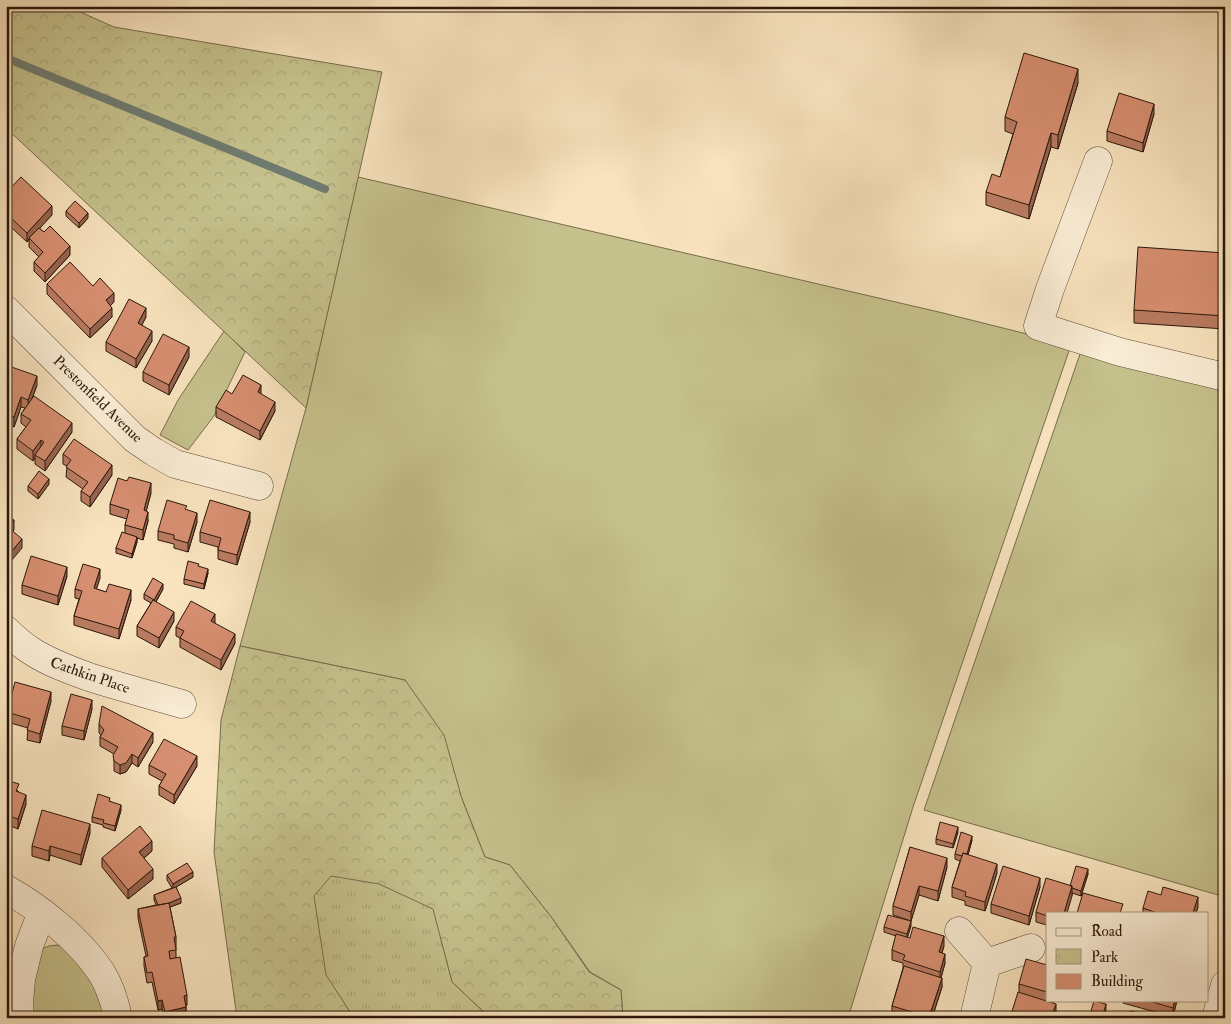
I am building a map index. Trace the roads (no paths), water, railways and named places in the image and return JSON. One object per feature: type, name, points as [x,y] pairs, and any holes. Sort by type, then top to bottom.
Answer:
[{"type":"street","points":[[1098,161],[1038,326],[1120,352],[1225,377]]},
{"type":"street","name":"Prestonfield Avenue","points":[[6,310],[135,438],[154,452],[175,464],[259,486]]},
{"type":"street","name":"Cathkin Place","points":[[6,630],[32,652],[62,667],[182,704]]},
{"type":"street","points":[[6,889],[45,915],[83,948],[101,972],[116,1003],[118,1018]]},
{"type":"street","points":[[20,1018],[21,979],[29,946],[37,925],[45,915]]},
{"type":"street","points":[[960,931],[987,964]]},
{"type":"street","points":[[987,964],[1031,948]]},
{"type":"street","points":[[974,1018],[987,964]]},
{"type":"street","points":[[1216,1018],[1225,985]]},
{"type":"waterway","points":[[6,58],[325,189]]}]
